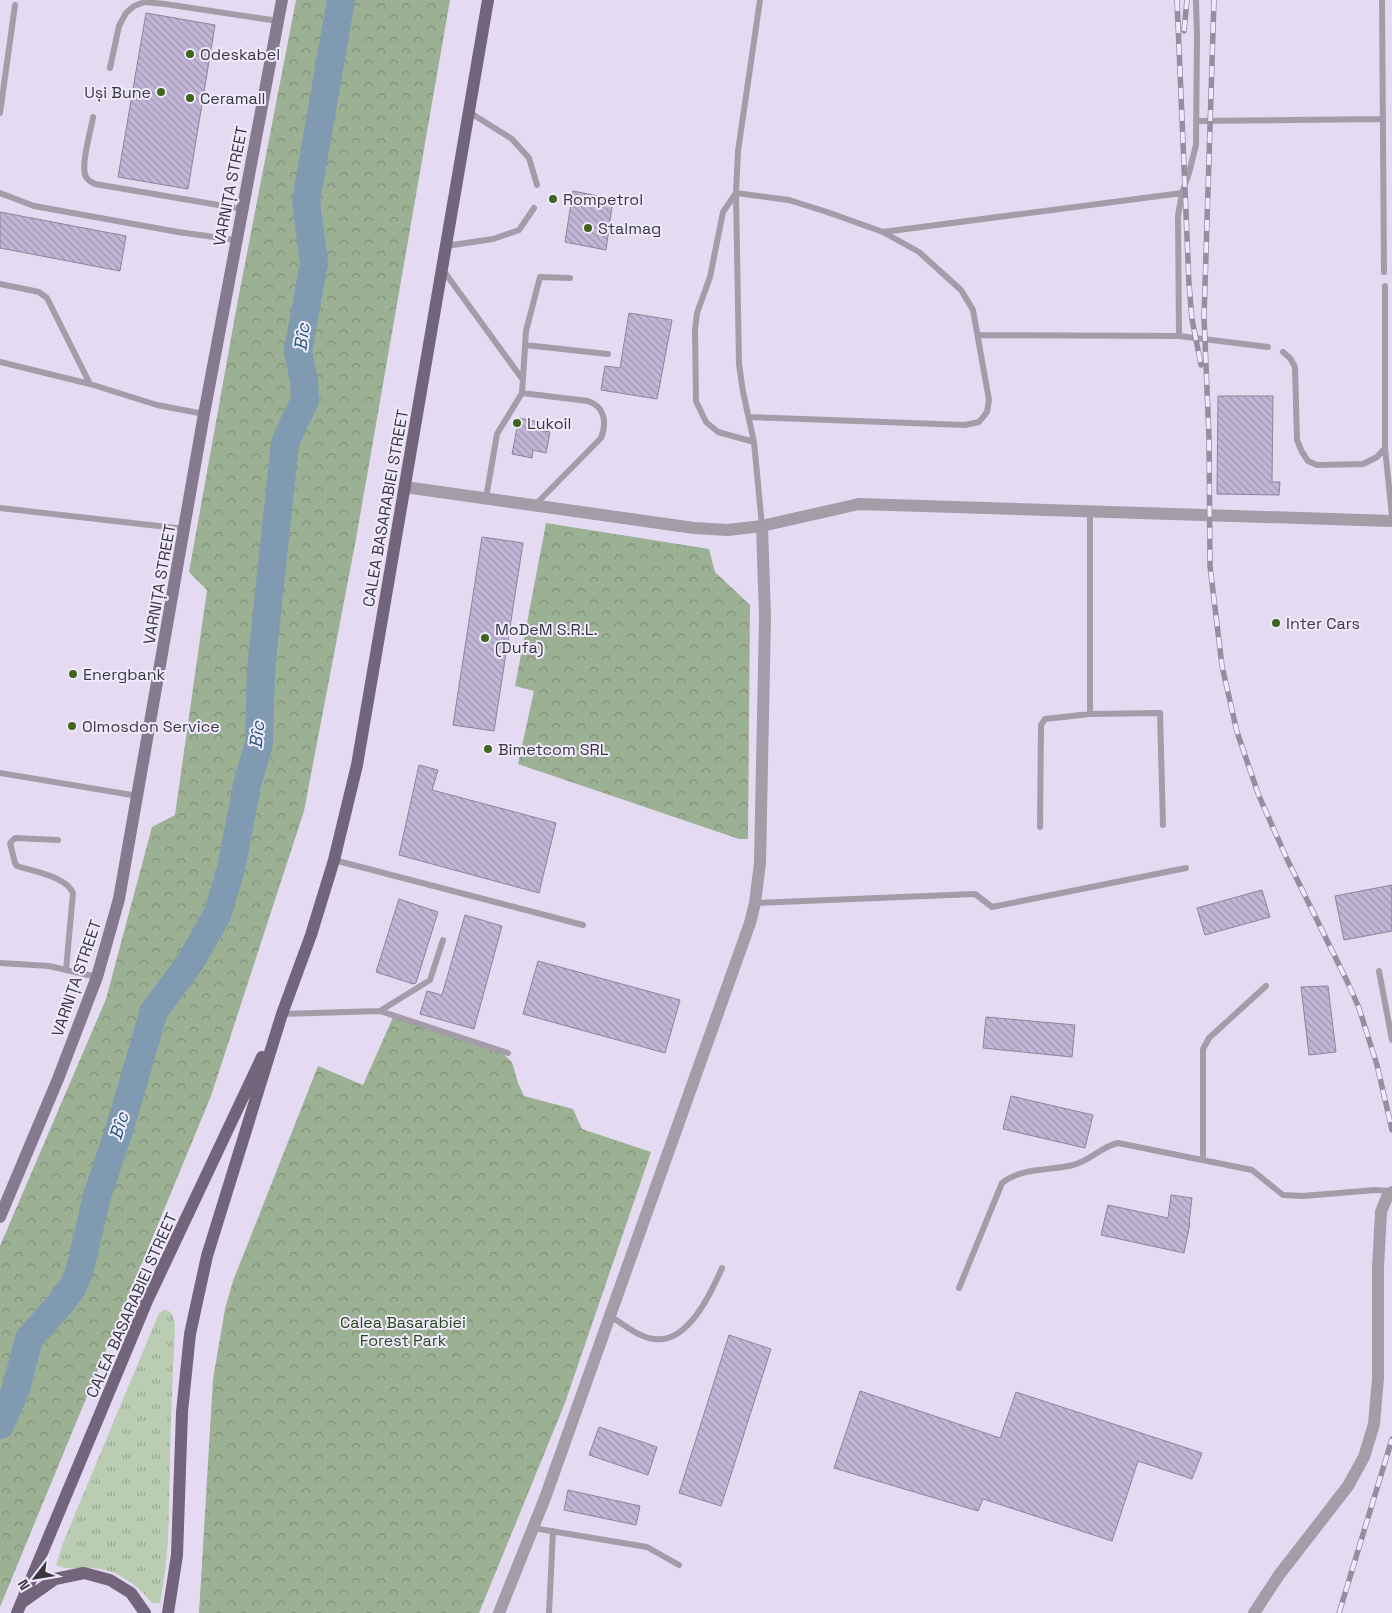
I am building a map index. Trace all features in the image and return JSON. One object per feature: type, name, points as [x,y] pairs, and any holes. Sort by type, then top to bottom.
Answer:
[{"type":"main road","name":"CALEA BASARABIEI STREET","points":[[168,1613],[177,1555],[182,1412],[190,1334],[207,1256],[282,1014],[312,935],[334,860],[357,765],[488,0]]},
{"type":"main road","name":"CALEA BASARABIEI STREET","points":[[19,1608],[148,1301],[282,1014]]},
{"type":"main road","points":[[19,1608],[55,1579],[84,1573],[110,1580],[132,1593],[145,1613]]},
{"type":"street","name":"VARNIȚA STREET","points":[[0,1218],[58,1079],[97,977],[119,898],[204,414],[282,0]]},
{"type":"street","points":[[405,487],[694,528],[728,530],[762,526],[859,504],[1392,521]]},
{"type":"street","points":[[499,1613],[533,1528],[610,1316],[755,903],[760,863],[765,617],[762,526]]},
{"type":"street","points":[[1254,1613],[1279,1575],[1348,1486],[1364,1457],[1374,1424],[1378,1378],[1378,1268],[1381,1212],[1387,1197],[1392,1192]]},
{"type":"lane","points":[[760,0],[738,151],[736,193],[739,364],[754,442],[762,526]]},
{"type":"lane","points":[[1179,336],[1178,216],[1182,193],[1196,145],[1196,0]]},
{"type":"lane","points":[[1382,0],[1384,272]]},
{"type":"lane","points":[[110,68],[119,26],[126,14],[134,6],[145,2],[278,21]]},
{"type":"lane","points":[[0,113],[15,5]]},
{"type":"lane","points":[[469,112],[512,139],[529,158],[537,185]]},
{"type":"lane","points":[[93,117],[84,166],[85,176],[88,181],[95,184],[242,210]]},
{"type":"lane","points":[[1196,121],[1383,119]]},
{"type":"lane","points":[[0,193],[34,206],[178,232],[236,240]]},
{"type":"lane","points":[[736,193],[789,200],[827,212],[883,232],[919,252],[961,290],[973,310],[989,400],[987,412],[979,422],[965,425],[748,417]]},
{"type":"lane","points":[[736,193],[723,212],[710,277],[697,313],[695,330],[696,401],[706,422],[718,432],[754,442]]},
{"type":"lane","points":[[883,232],[1182,193]]},
{"type":"lane","points":[[446,246],[493,239],[519,230],[534,208]]},
{"type":"lane","points":[[442,268],[523,380]]},
{"type":"lane","points":[[486,498],[496,434],[522,393],[526,331],[540,277],[570,278]]},
{"type":"lane","points":[[0,284],[39,292],[47,298],[90,384]]},
{"type":"lane","points":[[1385,286],[1385,448],[1392,516]]},
{"type":"lane","points":[[979,336],[1179,336],[1268,347]]},
{"type":"lane","points":[[526,345],[608,354]]},
{"type":"lane","points":[[1283,352],[1290,358],[1295,367],[1297,440],[1308,461],[1317,465],[1363,464],[1377,457],[1385,448]]},
{"type":"lane","points":[[0,362],[90,384],[157,404],[204,414]]},
{"type":"lane","points":[[522,393],[588,401],[596,404],[602,410],[604,421],[604,430],[601,438],[535,505]]},
{"type":"lane","points":[[0,508],[185,529]]},
{"type":"lane","points":[[1090,512],[1090,714]]},
{"type":"lane","points":[[1040,827],[1041,725],[1045,720],[1090,714],[1160,713],[1163,825]]},
{"type":"lane","points":[[0,773],[138,796]]},
{"type":"lane","points":[[58,840],[15,838],[10,844],[14,863],[17,866],[61,880],[68,885],[73,893],[66,970]]},
{"type":"lane","points":[[334,860],[583,925]]},
{"type":"lane","points":[[755,903],[975,894],[992,907],[1186,868]]},
{"type":"lane","points":[[380,1011],[430,980],[443,940]]},
{"type":"lane","points":[[0,962],[49,966],[97,977]]},
{"type":"lane","points":[[1379,971],[1392,1040]]},
{"type":"lane","points":[[1203,1160],[1203,1049],[1205,1044],[1266,986]]},
{"type":"lane","points":[[282,1014],[380,1011],[508,1053]]},
{"type":"lane","points":[[960,1288],[1002,1183],[1008,1178],[1021,1173],[1074,1165],[1118,1142],[1252,1170],[1283,1195],[1303,1196],[1375,1190],[1392,1192]]},
{"type":"lane","points":[[610,1316],[643,1336],[656,1340],[673,1337],[689,1323],[708,1299],[722,1268]]},
{"type":"lane","points":[[533,1528],[647,1547],[680,1565]]},
{"type":"lane","points":[[548,1613],[553,1531]]},
{"type":"green space","points":[[296,0],[450,0],[356,539],[304,811],[211,1096],[0,1607],[0,1246],[106,999],[152,827],[175,815],[207,590],[189,572],[237,305]]},
{"type":"green space","points":[[546,523],[709,549],[715,572],[750,605],[748,839],[739,839],[518,764],[534,691],[515,686]]},
{"type":"green space","name":"Calea Basarabiei Forest Park","points":[[394,1015],[499,1050],[512,1062],[524,1096],[573,1109],[582,1129],[651,1152],[565,1403],[479,1613],[199,1613],[213,1379],[225,1309],[233,1281],[318,1066],[363,1085]]},
{"type":"green space","points":[[163,1310],[171,1313],[175,1326],[168,1529],[166,1566],[160,1603],[152,1603],[131,1582],[115,1573],[96,1568],[67,1568],[56,1565],[63,1543],[159,1313]]},
{"type":"building","points":[[146,13],[215,25],[188,189],[118,177]]},
{"type":"building","name":"Stalmag","points":[[573,191],[613,199],[606,250],[565,242]]},
{"type":"building","points":[[0,212],[126,236],[120,271],[0,248]]},
{"type":"building","points":[[629,313],[672,320],[657,399],[601,390],[605,366],[620,368]]},
{"type":"building","points":[[1218,396],[1273,396],[1272,482],[1280,482],[1279,495],[1217,494]]},
{"type":"building","points":[[519,418],[539,422],[538,430],[550,432],[546,453],[533,450],[532,458],[512,454]]},
{"type":"building","points":[[482,537],[523,543],[494,731],[453,725]]},
{"type":"building","points":[[419,765],[438,770],[432,790],[556,823],[539,893],[399,855]]},
{"type":"building","points":[[1392,885],[1392,931],[1344,940],[1335,896]]},
{"type":"building","points":[[1262,890],[1270,917],[1205,935],[1197,908]]},
{"type":"building","points":[[399,899],[438,912],[416,983],[413,984],[376,972]]},
{"type":"building","points":[[465,915],[502,926],[474,1029],[420,1014],[427,991],[442,995]]},
{"type":"building","points":[[538,961],[680,1000],[665,1053],[523,1014]]},
{"type":"building","points":[[1328,986],[1336,1052],[1309,1055],[1301,987]]},
{"type":"building","points":[[986,1017],[1075,1025],[1072,1057],[983,1048]]},
{"type":"building","points":[[1011,1096],[1093,1115],[1085,1148],[1003,1129]]},
{"type":"building","points":[[1171,1195],[1192,1198],[1190,1223],[1184,1253],[1101,1235],[1108,1205],[1168,1218]]},
{"type":"building","points":[[729,1335],[771,1349],[721,1506],[679,1493]]},
{"type":"building","points":[[860,1391],[1000,1438],[1016,1392],[1202,1453],[1192,1479],[1138,1461],[1112,1541],[983,1499],[978,1511],[834,1468]]},
{"type":"building","points":[[599,1427],[657,1447],[648,1475],[589,1455]]},
{"type":"building","points":[[568,1490],[640,1506],[636,1525],[564,1510]]},
{"type":"waterway","name":"Bîc","points":[[0,1425],[16,1389],[29,1339],[60,1304],[72,1288],[79,1273],[97,1196],[119,1131],[154,1011],[191,961],[217,915],[231,869],[247,785],[259,743],[261,669],[285,443],[305,401],[304,380],[298,351],[314,263],[306,201],[341,0]]},
{"type":"railway","points":[[1177,0],[1189,284],[1192,319],[1201,365]]},
{"type":"railway","points":[[1184,31],[1187,0]]},
{"type":"railway","points":[[1214,0],[1204,317],[1209,437],[1210,566],[1222,666],[1237,732],[1259,796],[1287,859],[1359,1008],[1377,1065],[1392,1130]]},
{"type":"railway","points":[[1339,1613],[1392,1439]]},
{"type":"place","name":"Odeskabel","points":[[190,54]]},
{"type":"place","name":"Uși Bune","points":[[161,92]]},
{"type":"place","name":"Ceramall","points":[[190,98]]},
{"type":"place","name":"Rompetrol","points":[[553,199]]},
{"type":"place","name":"Stalmag","points":[[588,228]]},
{"type":"place","name":"Lukoil","points":[[517,423]]},
{"type":"place","name":"Inter Cars","points":[[1276,623]]},
{"type":"place","name":"MoDeM S.R.L. (Dufa)","points":[[485,638]]},
{"type":"place","name":"Energbank","points":[[73,674]]},
{"type":"place","name":"Olmosdon Service","points":[[72,726]]},
{"type":"place","name":"Bimetcom SRL","points":[[488,749]]}]
